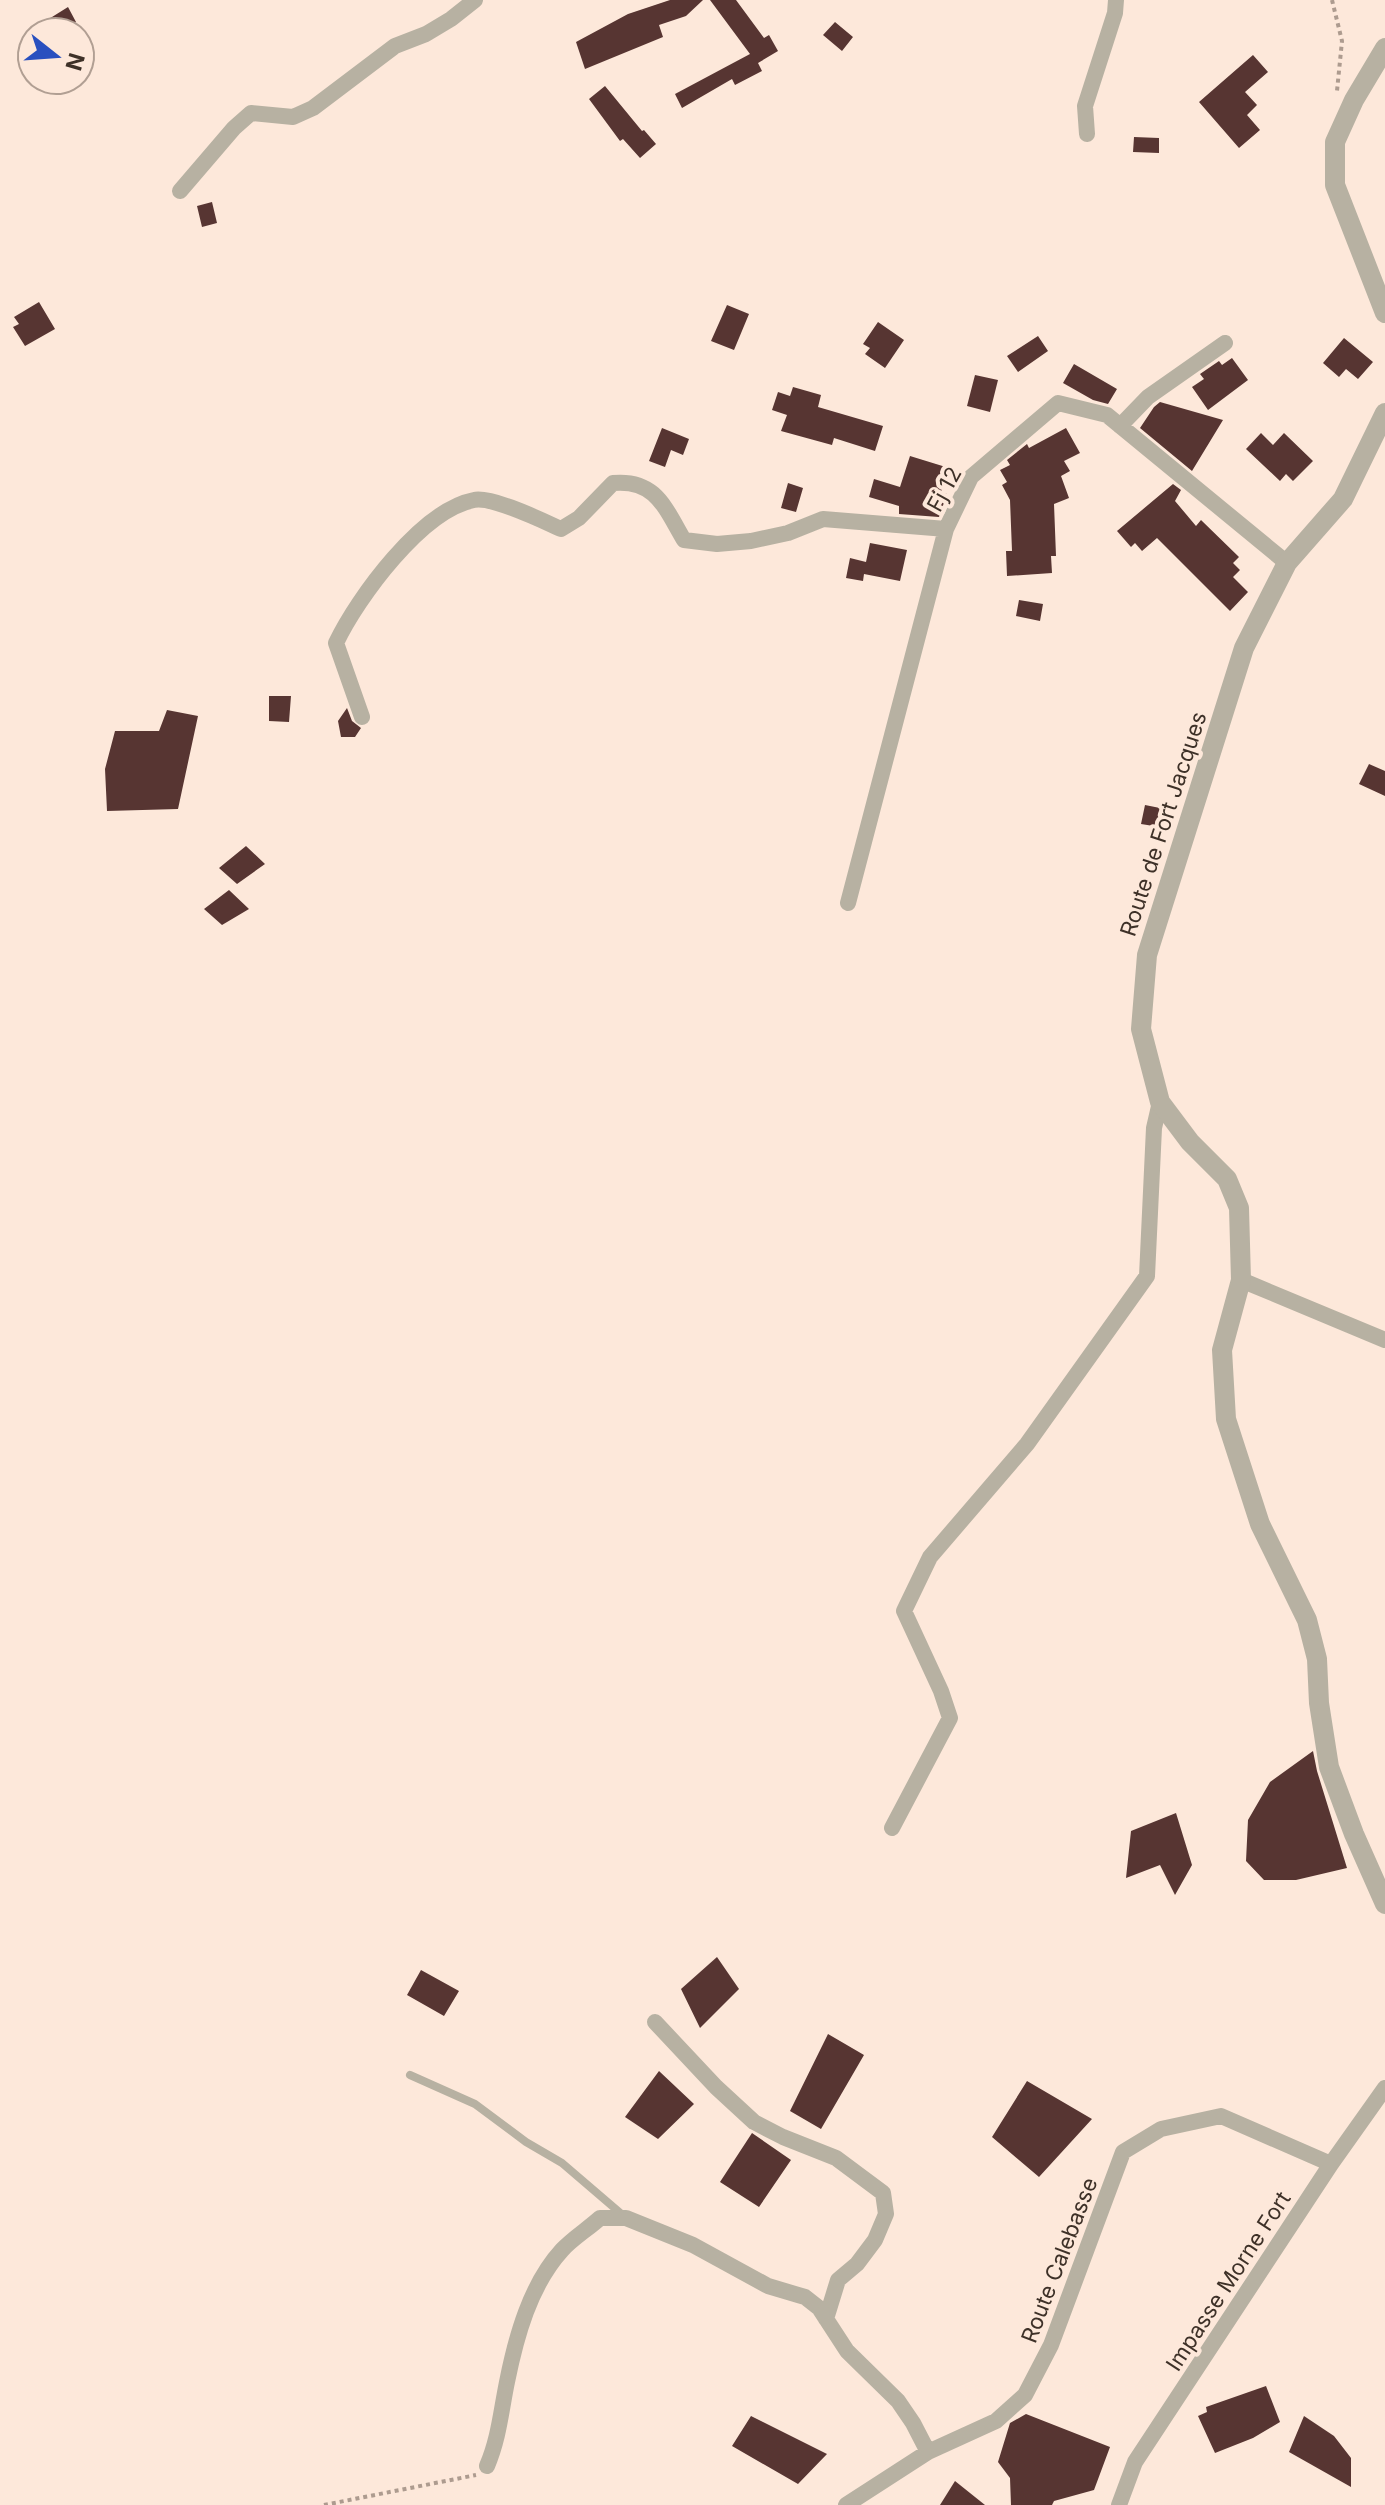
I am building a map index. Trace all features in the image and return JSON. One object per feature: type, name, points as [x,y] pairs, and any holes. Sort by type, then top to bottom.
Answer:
[{"type":"street","points":[[180,191],[234,128],[251,113],[293,117],[313,108],[395,46],[426,34],[475,0]]},
{"type":"street","points":[[1087,134],[1085,106],[1115,13],[1116,0]]},
{"type":"street","points":[[1385,48],[1354,100],[1335,142],[1335,185],[1385,313]]},
{"type":"street","points":[[1120,426],[1148,397],[1225,343]]},
{"type":"street","name":"Fj 12","points":[[848,903],[946,529],[971,477],[1058,403],[1107,415],[1287,563]]},
{"type":"street","name":"Route de Fort Jacques","points":[[1385,413],[1343,499],[1287,563],[1244,648],[1147,955],[1141,1029],[1160,1102],[1190,1142],[1227,1179],[1239,1208],[1241,1280],[1222,1350],[1226,1419],[1260,1524],[1307,1620],[1317,1659],[1319,1703],[1329,1767],[1385,1904]]},
{"type":"street","points":[[362,717],[336,643],[350,613],[409,540],[451,509],[476,499],[506,506],[561,529],[579,518],[613,483],[631,481],[649,488],[663,504],[684,540],[717,544],[788,533],[823,519],[946,529]]},
{"type":"street","points":[[892,1828],[950,1718],[904,1611],[930,1557],[1027,1444],[1147,1276],[1154,1128],[1160,1102]]},
{"type":"street","points":[[1241,1280],[1385,1340]]},
{"type":"street","points":[[655,2022],[754,2122],[836,2158],[883,2193],[886,2214],[875,2240],[857,2264],[838,2280],[826,2319]]},
{"type":"street","name":"Impasse Morne Fort","points":[[1119,2505],[1135,2462],[1331,2164],[1385,2088]]},
{"type":"street","name":"Route Calebasse","points":[[846,2505],[928,2452],[996,2421],[1025,2395],[1051,2345],[1123,2152],[1161,2129],[1221,2116],[1331,2164]]},
{"type":"street","points":[[487,2466],[501,2426],[507,2382],[522,2320],[544,2276],[562,2250],[600,2218],[626,2218],[693,2245],[768,2286],[805,2297],[819,2308],[847,2351],[898,2401],[928,2452]]},
{"type":"lane","points":[[410,2075],[475,2104],[526,2142],[562,2163],[626,2218]]},
{"type":"path","points":[[1332,0],[1342,41],[1337,93]]},
{"type":"path","points":[[324,2505],[476,2475],[487,2466]]},
{"type":"building","points":[[670,0],[703,0],[686,16],[659,25],[663,37],[585,69],[576,42],[628,14]]},
{"type":"building","points":[[710,0],[736,0],[764,38],[769,35],[778,51],[758,63],[762,71],[735,85],[732,79],[682,108],[675,94],[750,54]]},
{"type":"building","points":[[68,7],[73,16],[54,16]]},
{"type":"building","points":[[835,22],[853,37],[842,51],[823,35]]},
{"type":"building","points":[[1253,55],[1268,72],[1245,92],[1257,105],[1247,115],[1260,130],[1239,148],[1199,102]]},
{"type":"building","points":[[605,86],[656,144],[640,158],[623,139],[620,141],[589,99]]},
{"type":"building","points":[[1134,137],[1159,138],[1159,153],[1133,152]]},
{"type":"building","points":[[212,202],[217,223],[202,227],[197,206]]},
{"type":"building","points":[[39,302],[55,329],[25,346],[13,327],[19,324],[14,317]]},
{"type":"building","points":[[727,305],[749,314],[734,350],[711,341]]},
{"type":"building","points":[[878,322],[904,340],[885,368],[865,354],[870,348],[863,344]]},
{"type":"building","points":[[1038,336],[1048,351],[1018,372],[1007,356]]},
{"type":"building","points":[[1344,338],[1373,362],[1358,379],[1346,369],[1339,377],[1323,363]]},
{"type":"building","points":[[1232,358],[1248,380],[1208,410],[1192,387],[1204,379],[1200,374],[1219,361],[1222,365]]},
{"type":"building","points":[[1074,364],[1117,389],[1108,404],[1093,400],[1063,383]]},
{"type":"building","points":[[975,375],[998,380],[990,412],[967,406]]},
{"type":"building","points":[[793,387],[821,395],[818,407],[883,426],[875,451],[834,438],[832,445],[781,431],[787,415],[772,410],[778,392],[790,396]]},
{"type":"building","points":[[1160,402],[1223,420],[1192,471],[1140,428]]},
{"type":"building","points":[[662,428],[689,439],[683,455],[671,450],[665,467],[649,461]]},
{"type":"building","points":[[1066,428],[1080,453],[1064,461],[1070,471],[1061,476],[1069,498],[1054,504],[1056,556],[1051,556],[1052,573],[1007,576],[1006,551],[1012,551],[1010,500],[1002,485],[1007,482],[1000,470],[1010,465],[1007,460],[1027,444],[1029,448]]},
{"type":"building","points":[[1261,433],[1273,445],[1284,433],[1313,461],[1293,481],[1286,474],[1280,481],[1246,449]]},
{"type":"building","points":[[910,456],[949,468],[941,492],[947,494],[939,517],[899,514],[899,506],[869,497],[874,479],[900,487]]},
{"type":"building","points":[[788,483],[803,488],[796,512],[781,508]]},
{"type":"building","points":[[1173,484],[1181,490],[1175,501],[1196,526],[1201,520],[1239,557],[1233,563],[1240,570],[1233,577],[1248,592],[1230,611],[1157,538],[1142,551],[1135,543],[1131,547],[1117,531]]},
{"type":"building","points":[[870,543],[907,550],[900,581],[864,574],[863,581],[846,578],[850,558],[866,562]]},
{"type":"building","points":[[1019,600],[1043,604],[1040,621],[1016,616]]},
{"type":"building","points":[[269,696],[291,696],[289,722],[269,721]]},
{"type":"building","points":[[347,708],[352,721],[361,728],[355,737],[341,737],[338,721]]},
{"type":"building","points":[[167,710],[198,716],[178,809],[107,811],[105,769],[115,731],[159,731]]},
{"type":"building","points":[[1369,764],[1385,771],[1385,796],[1359,784]]},
{"type":"building","points":[[1145,805],[1170,810],[1166,828],[1141,824]]},
{"type":"building","points":[[246,846],[265,864],[237,884],[219,868]]},
{"type":"building","points":[[229,890],[249,909],[222,925],[204,909]]},
{"type":"building","points":[[1313,1751],[1347,1868],[1296,1880],[1264,1880],[1246,1861],[1248,1820],[1270,1782]]},
{"type":"building","points":[[1176,1813],[1192,1865],[1175,1895],[1160,1865],[1126,1878],[1131,1831]]},
{"type":"building","points":[[717,1957],[739,1989],[700,2028],[681,1989]]},
{"type":"building","points":[[421,1970],[459,1991],[444,2016],[407,1995]]},
{"type":"building","points":[[828,2034],[864,2055],[821,2129],[790,2111]]},
{"type":"building","points":[[659,2071],[694,2104],[658,2139],[625,2117]]},
{"type":"building","points":[[1027,2081],[1092,2119],[1039,2177],[992,2137]]},
{"type":"building","points":[[752,2133],[791,2160],[759,2207],[720,2182]]},
{"type":"building","points":[[1266,2386],[1280,2422],[1253,2438],[1215,2453],[1198,2416],[1207,2412],[1206,2407]]},
{"type":"building","points":[[1026,2414],[1110,2447],[1094,2490],[1054,2501],[1052,2505],[1011,2505],[1010,2478],[998,2462],[1010,2423]]},
{"type":"building","points":[[751,2416],[827,2454],[798,2484],[732,2446]]},
{"type":"building","points":[[1304,2416],[1334,2436],[1351,2458],[1351,2487],[1289,2452]]},
{"type":"building","points":[[955,2481],[985,2505],[940,2505]]}]
